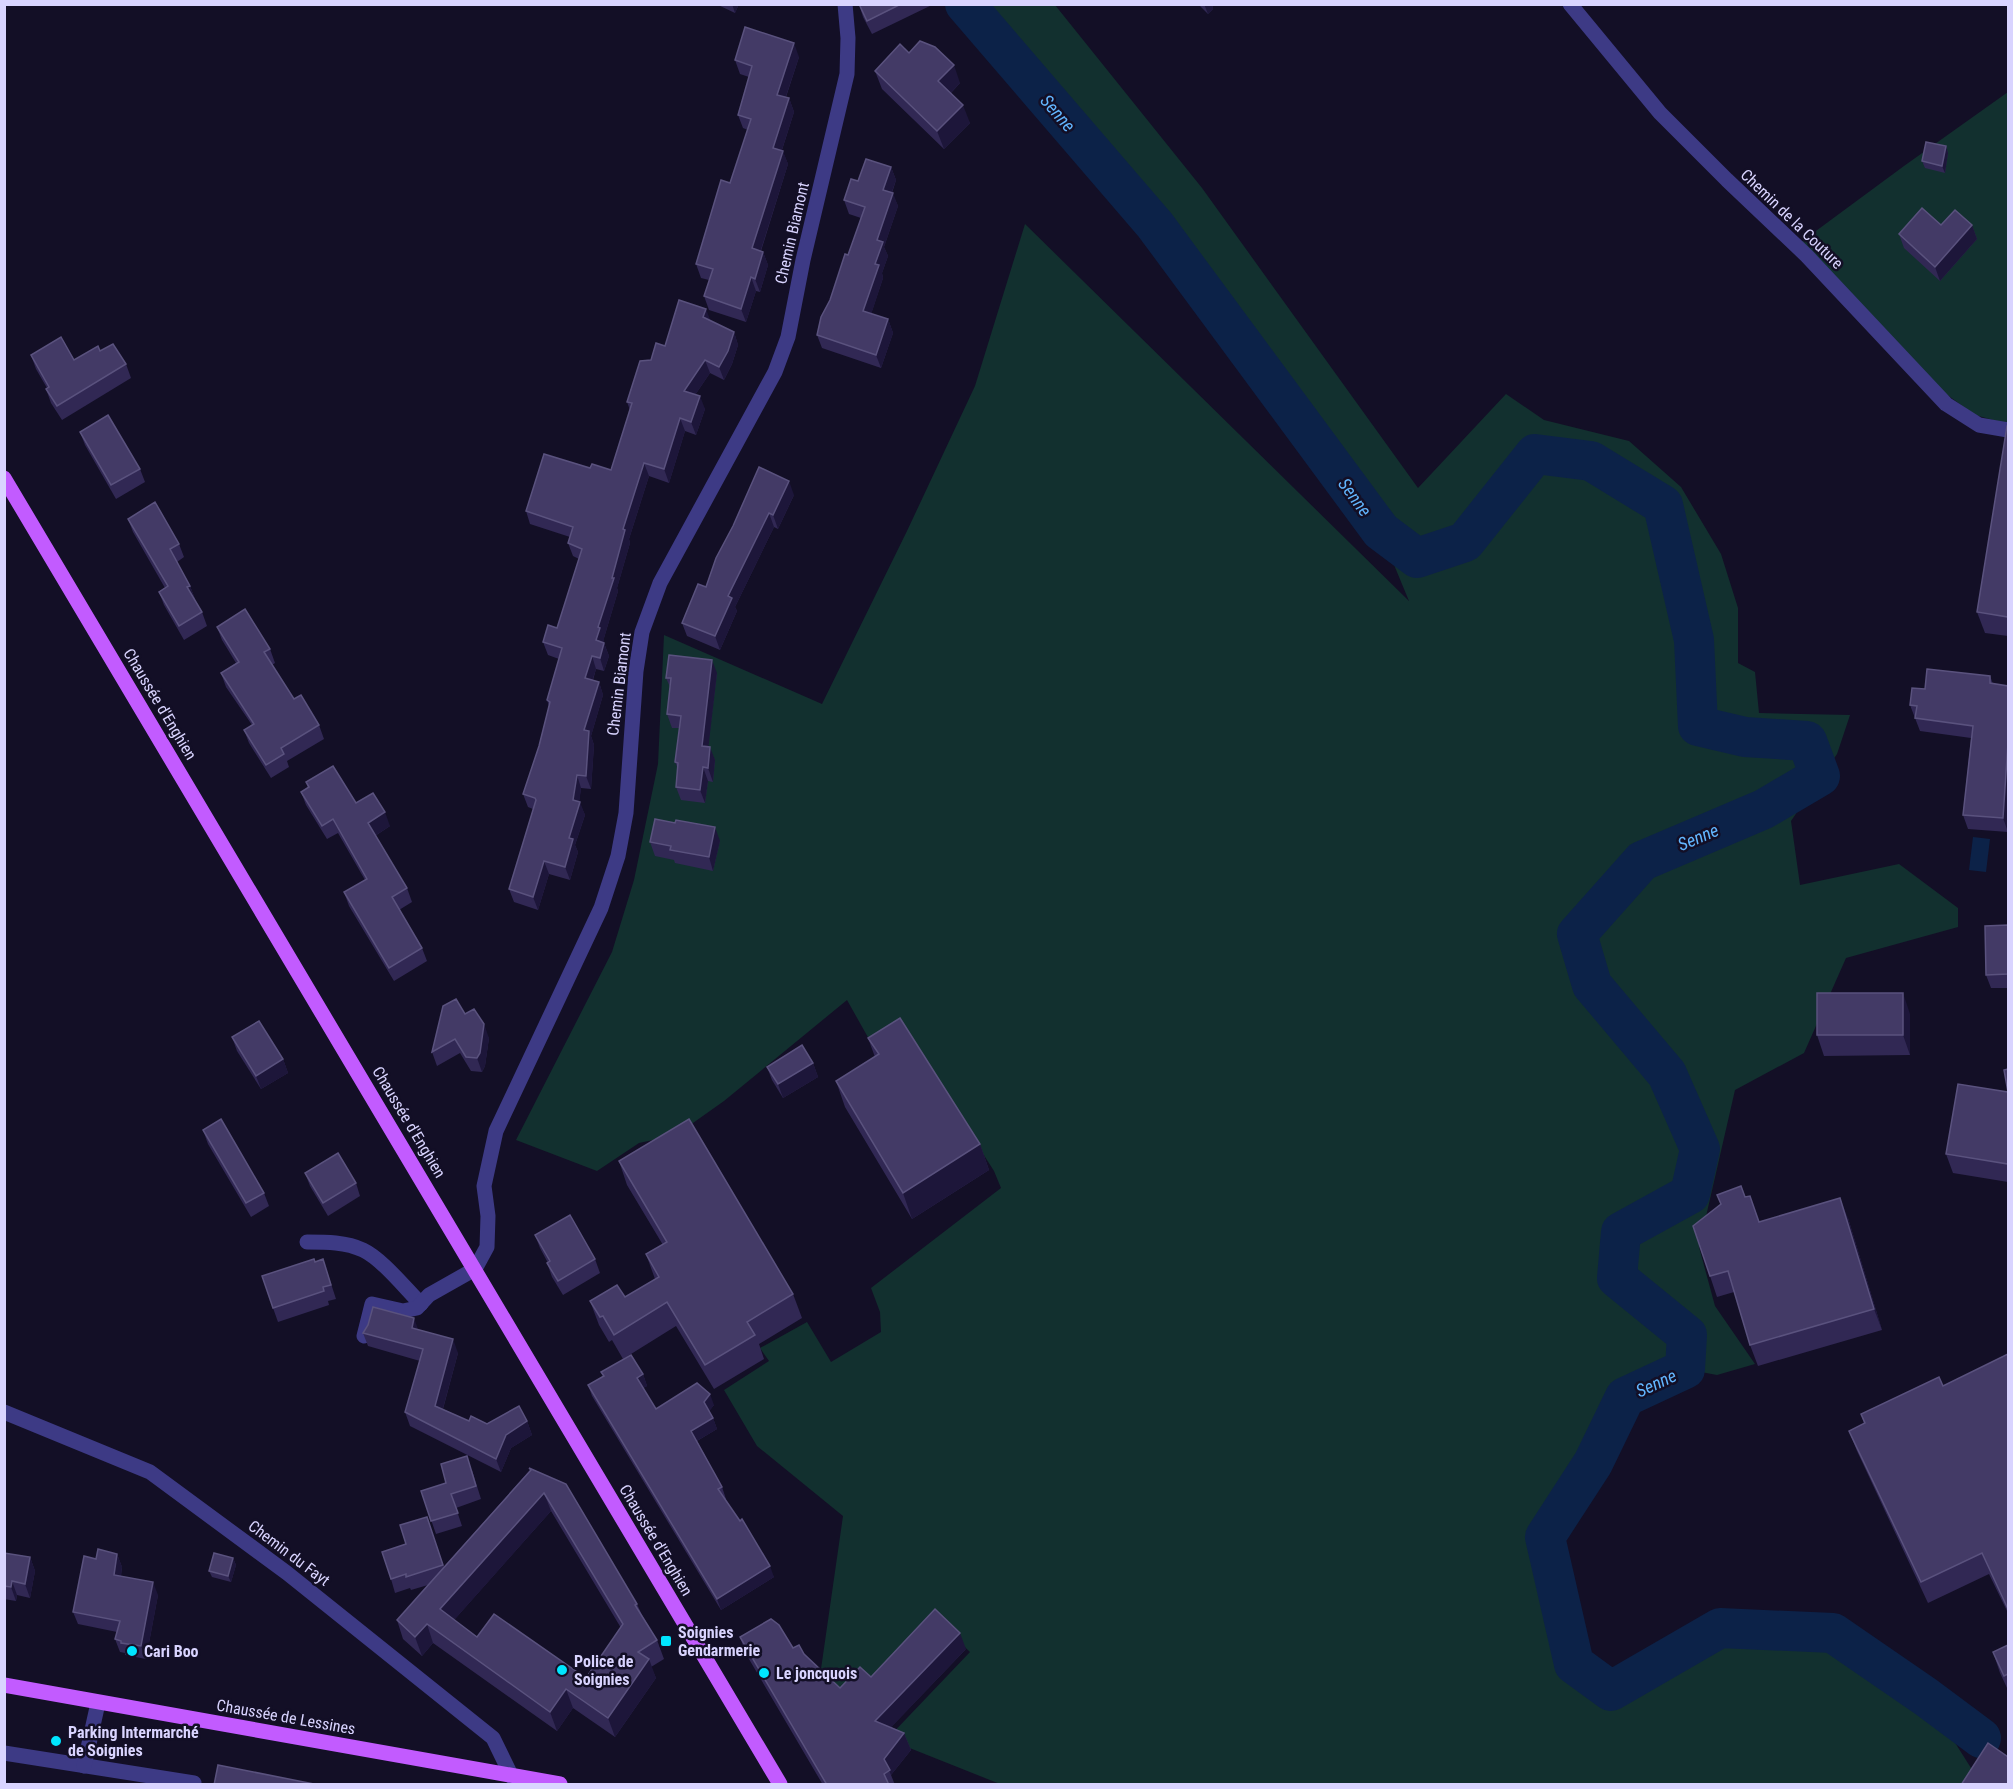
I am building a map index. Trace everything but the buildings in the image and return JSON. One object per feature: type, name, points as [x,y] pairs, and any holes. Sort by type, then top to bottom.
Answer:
[{"type":"main road","name":"Chaussée d'Enghien","points":[[4,478],[780,1785]]},
{"type":"main road","name":"Chaussée de Lessines","points":[[4,1685],[560,1785]]},
{"type":"street","name":"Chemin Biamont","points":[[475,1269],[487,1247],[488,1216],[484,1186],[496,1131],[601,908],[618,856],[626,813],[636,671],[642,632],[660,583],[775,372],[788,337],[803,260],[847,74],[848,38],[845,4]]},
{"type":"street","name":"Chemin de la Couture","points":[[1570,4],[1660,113],[1807,256],[1946,404],[1980,425],[2008,430]]},
{"type":"street","points":[[308,1242],[331,1242],[362,1249],[376,1259],[421,1304]]},
{"type":"street","points":[[364,1336],[372,1304],[403,1311],[417,1308],[429,1295],[475,1269]]},
{"type":"street","name":"Chemin du Fayt","points":[[4,1412],[150,1472],[287,1573],[493,1738],[512,1777]]},
{"type":"street","points":[[84,1766],[98,1703]]},
{"type":"street","points":[[4,1753],[194,1783],[193,1785]]},
{"type":"green space","points":[[965,5],[1055,5],[1202,188],[1418,488],[1506,394],[1544,420],[1629,441],[1681,487],[1721,554],[1738,608],[1738,663],[1755,672],[1759,713],[1850,715],[1837,754],[1791,821],[1800,885],[1899,864],[1958,908],[1958,927],[1846,958],[1804,1053],[1735,1090],[1699,1247],[1715,1306],[1755,1364],[1717,1375],[1685,1369],[1625,1397],[1593,1463],[1545,1537],[1574,1664],[1611,1691],[1720,1628],[1833,1633],[1926,1697],[1978,1779],[1974,1784],[1000,1784],[887,1739],[970,1652],[945,1628],[860,1714],[820,1676],[843,1516],[757,1446],[724,1390],[769,1361],[760,1348],[807,1322],[831,1362],[881,1332],[880,1312],[871,1288],[1001,1188],[994,1171],[915,1047],[883,1064],[847,1000],[724,1101],[676,1135],[639,1143],[597,1171],[516,1140],[612,952],[634,880],[658,764],[664,635],[822,704],[975,386],[1025,224],[1409,601],[1380,531],[1155,225]]},
{"type":"green space","points":[[2008,92],[2008,424],[1975,415],[1935,386],[1801,242]]},
{"type":"water","points":[[1973,837],[1990,839],[1986,872],[1969,870]]},
{"type":"waterway","name":"Senne","points":[[965,4],[1155,225],[1381,531],[1417,558],[1465,542],[1535,454],[1591,461],[1663,505],[1694,640],[1698,726],[1745,737],[1807,741],[1820,776],[1764,809],[1642,861],[1577,934],[1592,985],[1667,1074],[1700,1149],[1690,1194],[1621,1232],[1617,1278],[1687,1335],[1685,1369],[1625,1397],[1593,1463],[1545,1537],[1574,1664],[1611,1691],[1720,1628],[1833,1633],[1981,1738]]},
{"type":"place","name":"Soignies Gendarmerie","points":[[666,1641]]},
{"type":"place","name":"Cari Boo","points":[[132,1651]]},
{"type":"place","name":"Police de Soignies","points":[[562,1670]]},
{"type":"place","name":"Le joncquois","points":[[764,1673]]},
{"type":"place","name":"Parking Intermarché de Soignies","points":[[56,1741]]}]
